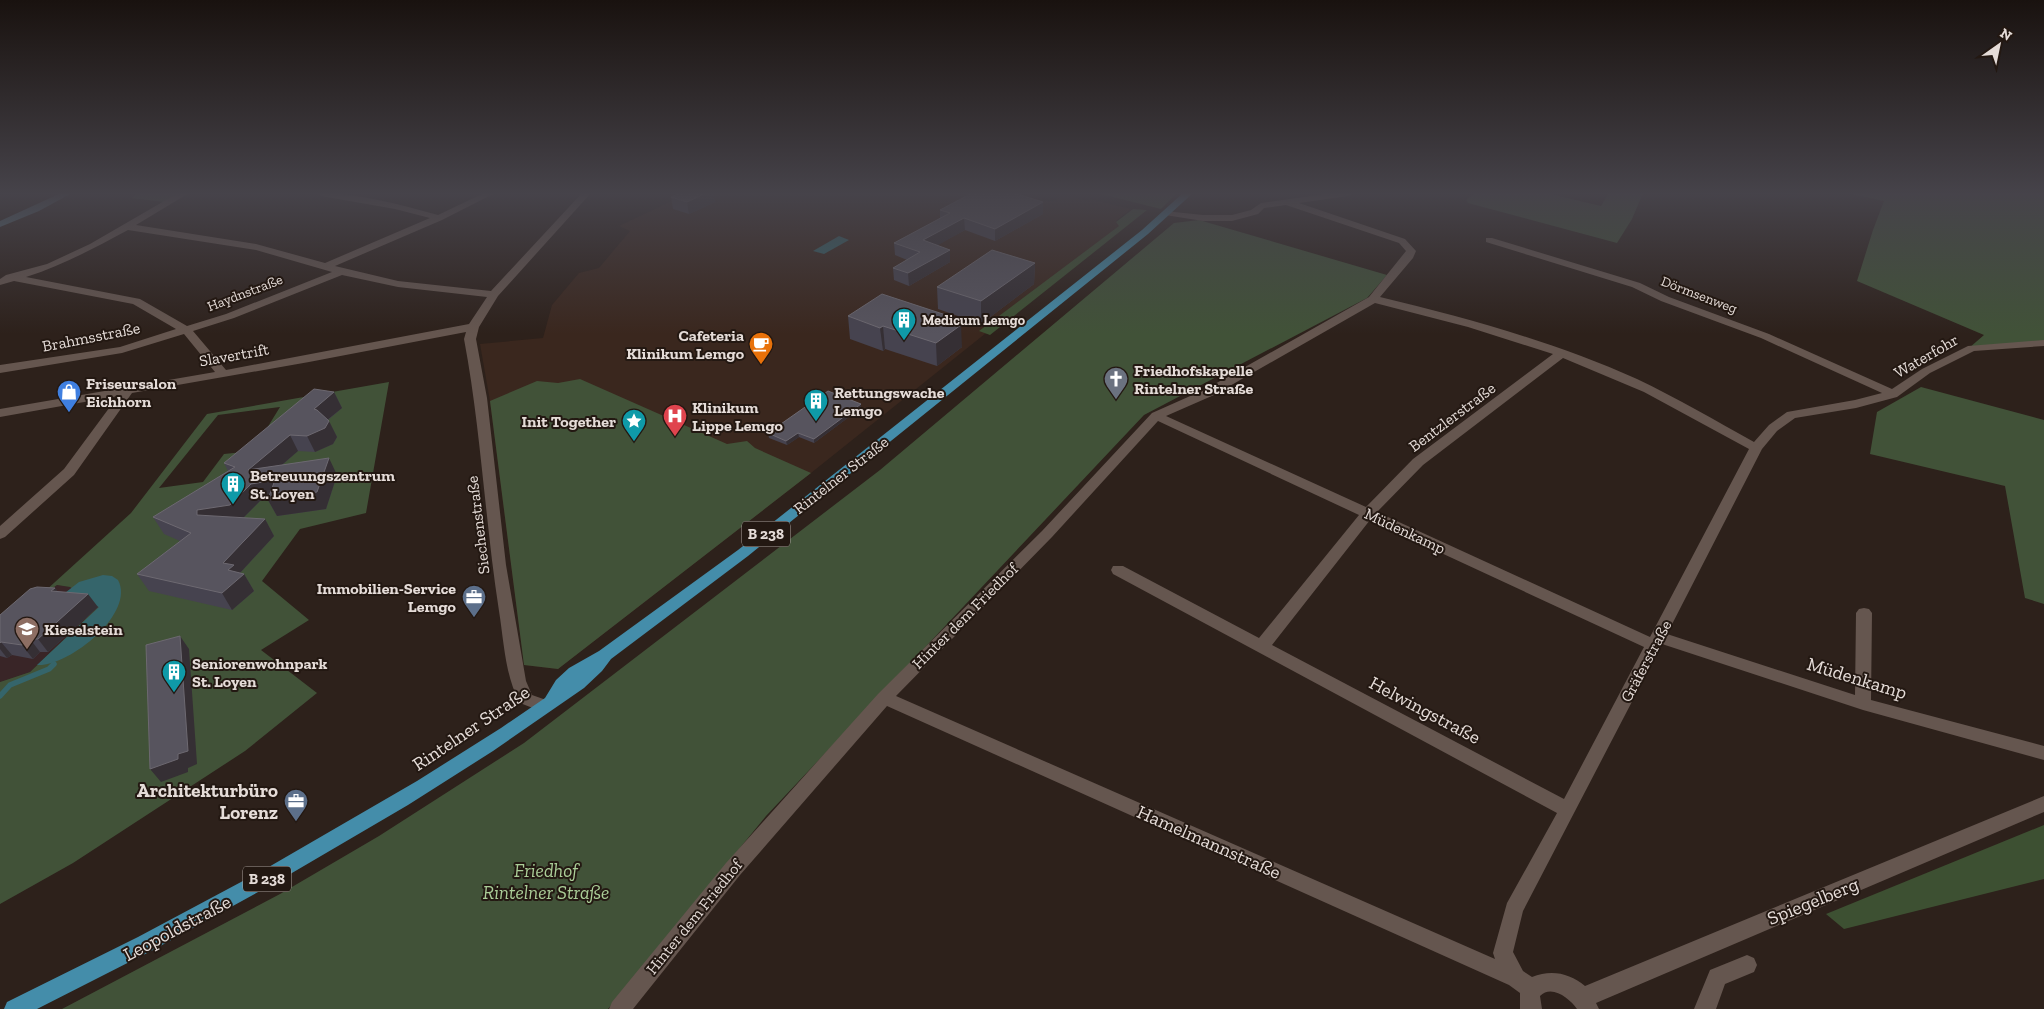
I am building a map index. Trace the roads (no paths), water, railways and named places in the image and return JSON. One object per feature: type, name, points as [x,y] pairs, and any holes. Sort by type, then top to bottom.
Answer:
[{"type":"main road","name":"Rintelner Straße","points":[[412,793],[491,745],[548,702],[574,688],[594,672],[605,656],[758,541],[1133,240]]},
{"type":"main road","name":"Leopoldstraße","points":[[15,1009],[118,959],[230,900],[412,793]]},
{"type":"street","points":[[5,280],[51,266],[102,240]]},
{"type":"street","points":[[223,240],[327,266],[341,272],[428,289],[494,294]]},
{"type":"street","points":[[327,266],[387,240]]},
{"type":"street","points":[[473,327],[494,294],[544,240]]},
{"type":"street","points":[[1396,240],[1409,246],[1411,250],[1409,256],[1373,299],[1463,320],[1562,353],[1633,382],[1756,448]]},
{"type":"street","name":"Dörmsenweg","points":[[1489,240],[1636,285],[1665,299],[1765,336],[1893,394]]},
{"type":"street","name":"Haydnstraße","points":[[187,331],[341,272]]},
{"type":"street","points":[[5,280],[136,300],[187,331],[222,373]]},
{"type":"street","name":"Hinter dem Friedhof","points":[[620,1009],[733,868],[884,698],[1047,534],[1156,416],[1210,392],[1373,299]]},
{"type":"street","name":"Slavertrift","points":[[0,413],[309,359],[473,327]]},
{"type":"street","name":"Siechenstraße","points":[[473,327],[470,339],[480,398],[499,565],[518,681],[526,698],[548,702]]},
{"type":"street","name":"Brahmsstraße","points":[[0,368],[122,350],[187,331]]},
{"type":"street","name":"Waterfohr","points":[[1856,404],[1893,394],[1926,371],[1972,348],[2044,344]]},
{"type":"street","name":"Bentzlerstraße","points":[[1367,514],[1418,462],[1562,353]]},
{"type":"street","points":[[0,534],[69,472],[128,391]]},
{"type":"street","name":"Gräferstraße","points":[[1526,992],[1503,953],[1514,909],[1657,641],[1756,448],[1773,428],[1791,415],[1856,404]]},
{"type":"street","name":"Müdenkamp","points":[[1156,416],[1367,514],[1657,641],[1863,704],[2044,753]]},
{"type":"street","points":[[1261,647],[1367,514]]},
{"type":"street","name":"Helwingstraße","points":[[1118,570],[1568,810]]},
{"type":"street","points":[[1863,704],[1864,613]]},
{"type":"street","name":"Hamelmannstraße","points":[[884,698],[1526,992]]},
{"type":"street","name":"Spiegelberg","points":[[1585,1004],[2044,804]]},
{"type":"street","points":[[1705,1009],[1717,977],[1747,965]]},
{"type":"street","points":[[1526,992],[1538,984],[1555,981],[1570,987],[1585,1004]]},
{"type":"water","points":[[832,240],[849,240],[824,254],[813,251]]},
{"type":"water","points":[[103,575],[112,576],[118,580],[121,593],[117,607],[109,622],[96,636],[66,657],[50,663],[37,665],[99,607],[68,603],[61,596],[79,582]]},
{"type":"waterway","points":[[0,696],[10,685],[49,669],[54,664]]},
{"type":"place","name":"Medicum Lemgo","points":[[904,341]]},
{"type":"place","name":"Cafeteria Klinikum Lemgo","points":[[761,365]]},
{"type":"place","name":"Friedhofskapelle Rintelner Straße","points":[[1116,400]]},
{"type":"place","name":"Friseursalon Eichhorn","points":[[69,413]]},
{"type":"place","name":"Rettungswache Lemgo","points":[[816,422]]},
{"type":"place","name":"Klinikum Lippe Lemgo","points":[[675,437]]},
{"type":"place","name":"Init Together","points":[[634,442]]},
{"type":"place","name":"Betreuungszentrum St. Loyen","points":[[233,505]]},
{"type":"place","name":"Immobilien-Service Lemgo","points":[[474,618]]},
{"type":"place","name":"Kieselstein","points":[[27,650]]},
{"type":"place","name":"Seniorenwohnpark St. Loyen","points":[[174,693]]},
{"type":"place","name":"Architekturbüro Lorenz","points":[[296,822]]},
{"type":"park label","name":"Friedhof Rintelner Straße","points":[[546,881]]}]
